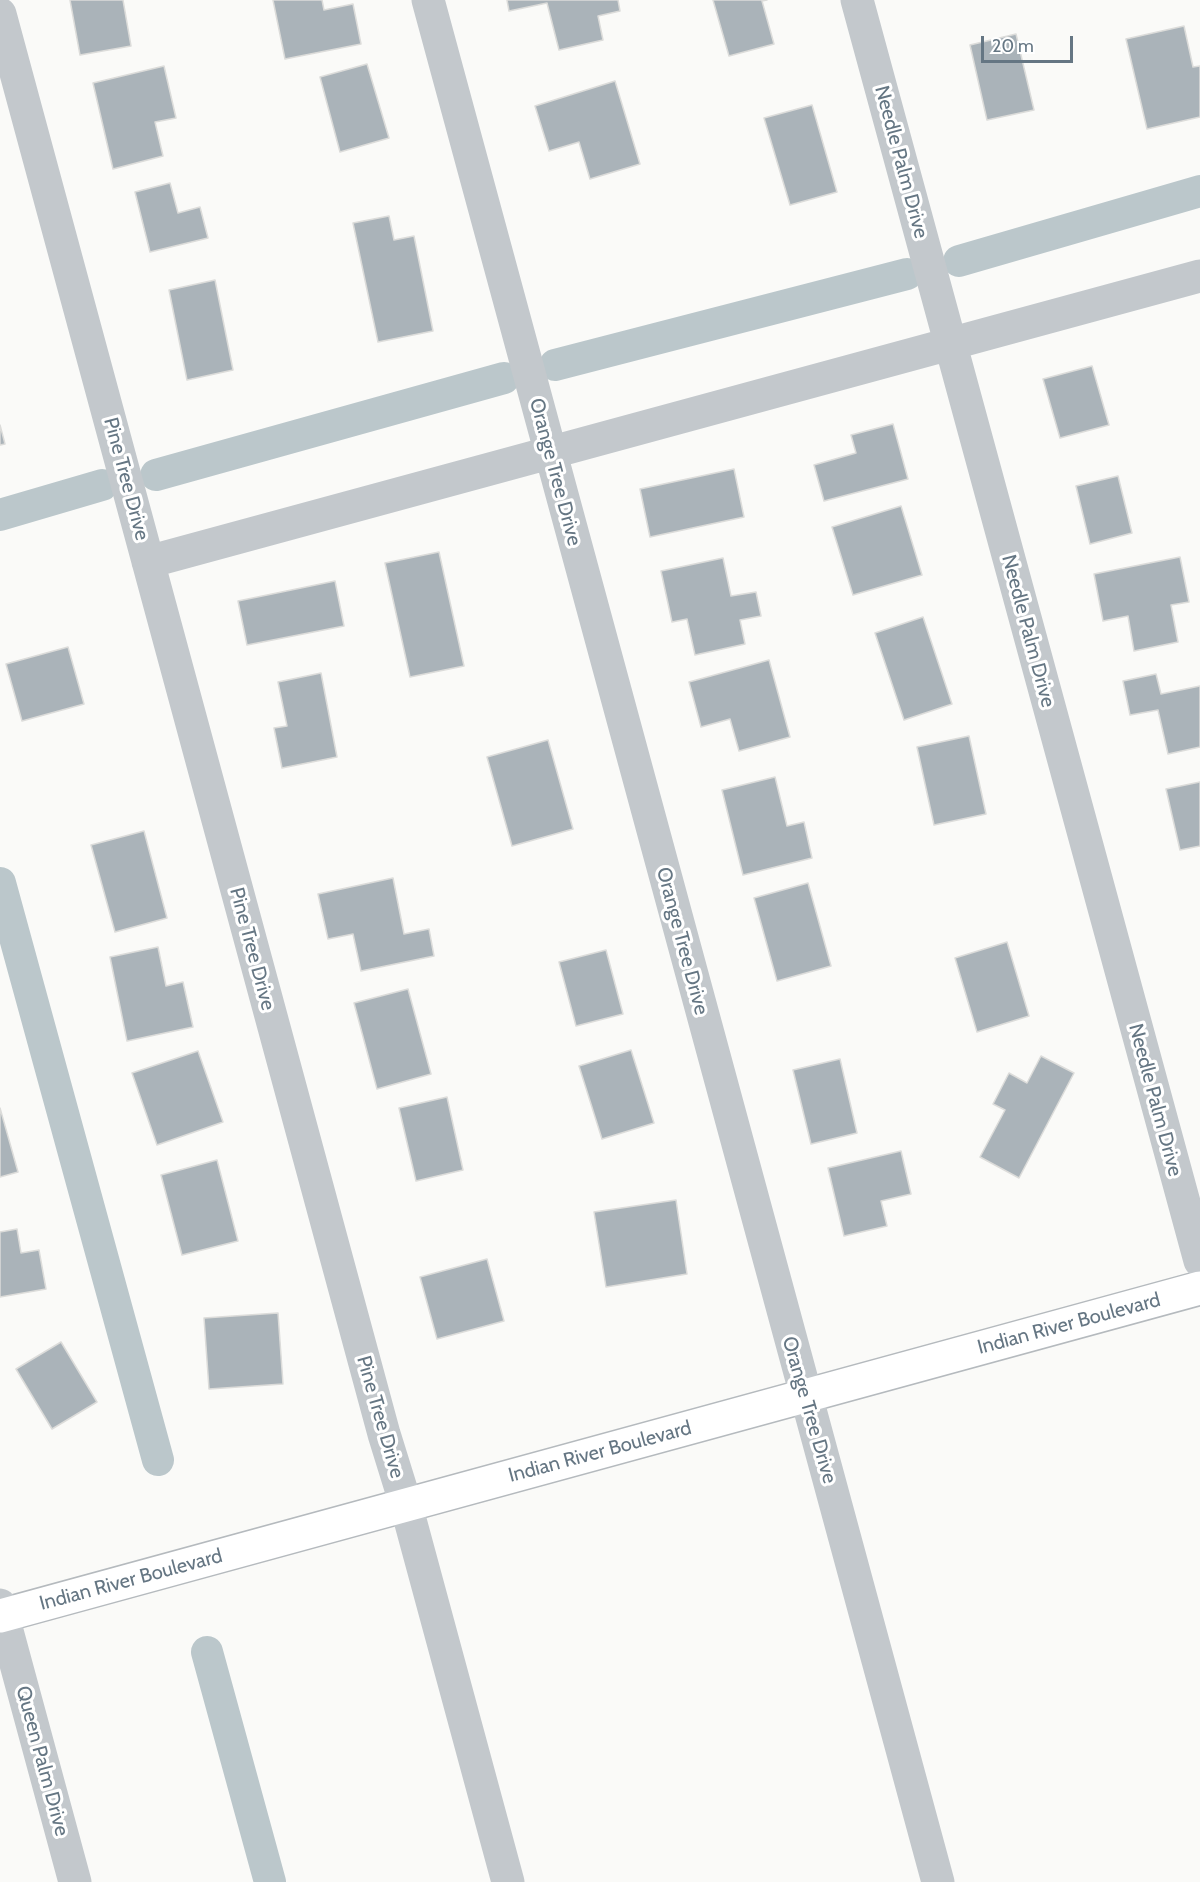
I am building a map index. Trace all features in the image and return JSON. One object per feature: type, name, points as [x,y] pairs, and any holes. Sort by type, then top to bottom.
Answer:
[{"type":"main road","name":"Indian River Boulevard","points":[[1,1612],[406,1505],[1200,1288]]},
{"type":"street","name":"Orange Tree Drive","points":[[428,0],[938,1882]]},
{"type":"street","name":"Needle Palm Drive","points":[[857,0],[1200,1261]]},
{"type":"street","name":"Pine Tree Drive","points":[[0,14],[377,1411],[406,1505],[508,1882]]},
{"type":"street","points":[[148,562],[1200,276]]},
{"type":"street","name":"Queen Palm Drive","points":[[1,1612],[75,1882]]},
{"type":"building","points":[[70,0],[123,0],[131,46],[80,55]]},
{"type":"building","points":[[273,0],[322,0],[324,10],[353,4],[361,44],[285,59]]},
{"type":"building","points":[[507,0],[618,0],[620,11],[598,16],[603,40],[559,50],[547,3],[509,11]]},
{"type":"building","points":[[713,0],[767,0],[762,1],[774,44],[729,56]]},
{"type":"building","points":[[1184,26],[1193,67],[1200,66],[1200,117],[1147,129],[1126,39]]},
{"type":"building","points":[[1016,34],[1034,110],[987,120],[970,45]]},
{"type":"building","points":[[367,64],[389,138],[340,152],[320,77]]},
{"type":"building","points":[[164,66],[176,118],[155,122],[163,156],[113,169],[93,83]]},
{"type":"building","points":[[615,81],[640,164],[590,179],[579,142],[549,151],[535,106]]},
{"type":"building","points":[[812,105],[837,192],[790,205],[764,118]]},
{"type":"building","points":[[170,183],[178,213],[200,207],[208,238],[150,252],[135,192]]},
{"type":"building","points":[[389,216],[394,240],[414,236],[433,331],[378,342],[353,223]]},
{"type":"building","points":[[215,280],[233,370],[187,380],[169,290]]},
{"type":"building","points":[[1092,366],[1109,425],[1060,438],[1043,379]]},
{"type":"building","points":[[893,424],[908,479],[824,501],[814,465],[856,453],[851,435]]},
{"type":"building","points":[[0,425],[5,444],[0,445]]},
{"type":"building","points":[[734,469],[744,517],[650,537],[640,489]]},
{"type":"building","points":[[1118,476],[1132,533],[1090,544],[1076,486]]},
{"type":"building","points":[[901,506],[922,575],[853,595],[832,527]]},
{"type":"building","points":[[439,552],[464,666],[410,677],[385,563]]},
{"type":"building","points":[[1180,557],[1189,602],[1171,605],[1178,642],[1134,651],[1128,616],[1103,621],[1094,574]]},
{"type":"building","points":[[723,558],[731,596],[756,592],[761,616],[740,620],[745,644],[695,655],[687,619],[672,622],[661,571]]},
{"type":"building","points":[[335,581],[344,626],[247,645],[238,601]]},
{"type":"building","points":[[923,617],[952,704],[904,720],[875,633]]},
{"type":"building","points":[[68,647],[84,704],[22,721],[6,664]]},
{"type":"building","points":[[769,660],[790,737],[739,751],[730,719],[701,727],[689,682]]},
{"type":"building","points":[[321,673],[337,757],[282,768],[274,728],[287,726],[278,682]]},
{"type":"building","points":[[1156,674],[1161,694],[1200,686],[1200,747],[1168,754],[1158,710],[1130,715],[1123,681]]},
{"type":"building","points":[[969,736],[986,814],[934,825],[917,747]]},
{"type":"building","points":[[548,740],[573,829],[512,846],[487,757]]},
{"type":"building","points":[[775,777],[787,826],[804,822],[812,858],[743,875],[722,790]]},
{"type":"building","points":[[1200,782],[1200,846],[1180,850],[1166,789]]},
{"type":"building","points":[[144,831],[167,918],[115,932],[91,845]]},
{"type":"building","points":[[393,878],[404,934],[429,929],[434,956],[361,971],[353,934],[328,939],[318,894]]},
{"type":"building","points":[[808,883],[831,966],[777,981],[754,898]]},
{"type":"building","points":[[1007,942],[1029,1016],[977,1032],[955,958]]},
{"type":"building","points":[[158,947],[166,986],[183,982],[193,1027],[127,1041],[110,957]]},
{"type":"building","points":[[606,950],[623,1014],[576,1026],[559,962]]},
{"type":"building","points":[[408,989],[431,1074],[377,1089],[354,1003]]},
{"type":"building","points":[[631,1050],[654,1123],[602,1139],[579,1066]]},
{"type":"building","points":[[198,1051],[223,1122],[157,1145],[132,1073]]},
{"type":"building","points":[[1041,1056],[1074,1073],[1019,1178],[980,1157],[1005,1110],[993,1104],[1009,1073],[1027,1083]]},
{"type":"building","points":[[840,1059],[857,1133],[811,1144],[793,1070]]},
{"type":"building","points":[[447,1097],[463,1170],[416,1181],[399,1108]]},
{"type":"building","points":[[0,1108],[18,1172],[0,1177]]},
{"type":"building","points":[[901,1151],[911,1194],[881,1201],[887,1226],[844,1236],[828,1168]]},
{"type":"building","points":[[217,1160],[238,1241],[182,1255],[161,1175]]},
{"type":"building","points":[[676,1200],[687,1274],[606,1287],[594,1212]]},
{"type":"building","points":[[17,1229],[21,1253],[39,1250],[46,1289],[0,1297],[0,1232]]},
{"type":"building","points":[[487,1259],[504,1321],[437,1339],[420,1277]]},
{"type":"building","points":[[278,1313],[283,1384],[209,1389],[204,1318]]},
{"type":"building","points":[[61,1342],[97,1402],[52,1429],[16,1369]]},
{"type":"waterway","points":[[959,261],[1200,191]]},
{"type":"waterway","points":[[555,365],[907,274]]},
{"type":"waterway","points":[[156,475],[504,378]]},
{"type":"waterway","points":[[0,515],[102,485]]},
{"type":"waterway","points":[[0,883],[158,1460]]},
{"type":"waterway","points":[[207,1652],[270,1882]]}]
